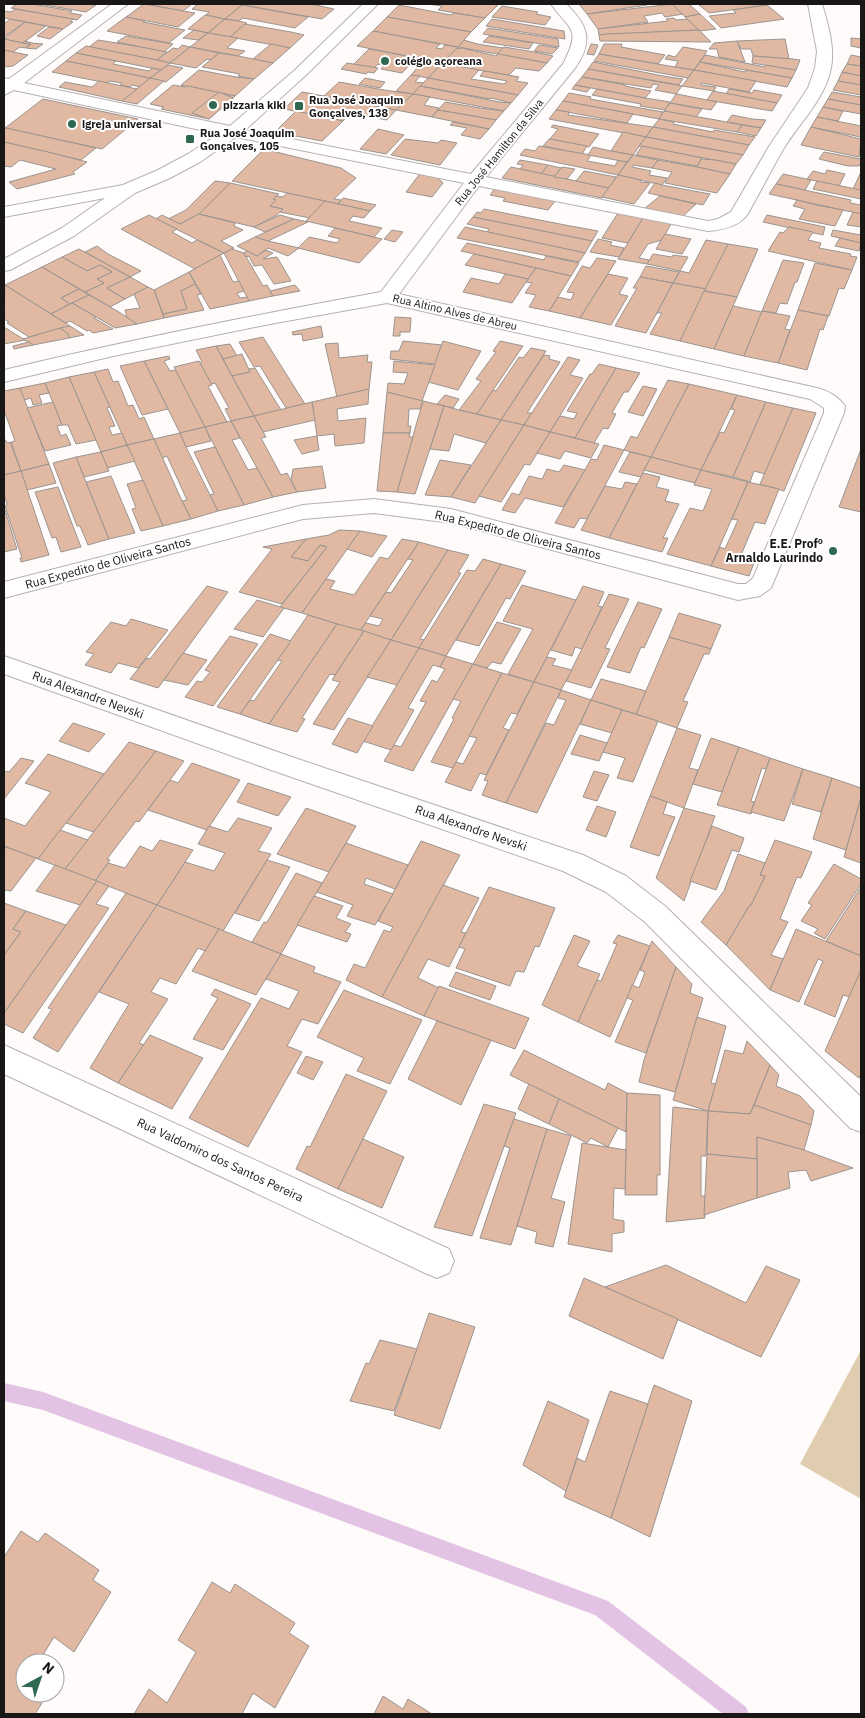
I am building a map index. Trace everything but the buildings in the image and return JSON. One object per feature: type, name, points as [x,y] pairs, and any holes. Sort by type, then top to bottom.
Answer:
[{"type":"street","points":[[6,86],[121,4]]},
{"type":"street","points":[[4,266],[68,232],[130,189],[186,162],[233,132],[300,73],[372,4]]},
{"type":"street","name":"Rua José Hamilton da Silva","points":[[387,297],[475,180],[570,65],[580,47],[580,32],[570,15],[558,4]]},
{"type":"street","points":[[6,86],[708,226],[721,226],[731,222],[738,216],[776,149],[815,89],[823,70],[824,47],[822,28],[815,4]]},
{"type":"street","points":[[4,212],[130,189]]},
{"type":"street","name":"Rua Altino Alves de Abreu","points":[[4,376],[143,344],[270,318],[387,297],[817,394]]},
{"type":"street","name":"Rua Expedito de Oliveira Santos","points":[[4,590],[303,512],[374,506],[451,516],[738,592],[748,592],[757,588],[762,582],[834,413],[835,406],[817,394]]},
{"type":"street","name":"Rua Alexandre Nevski","points":[[4,665],[283,764],[574,863],[616,884],[655,914],[861,1118]]},
{"type":"street","name":"Rua Valdomiro dos Santos Pereira","points":[[4,1059],[437,1261]]},
{"type":"shaded area","points":[[861,1350],[861,1499],[800,1464]]},
{"type":"waterway","points":[[4,1392],[43,1401],[601,1608],[739,1714]]},
{"type":"place","name":"colégio açoreana","points":[[385,61]]},
{"type":"place","name":"pizzaria kiki","points":[[213,105]]},
{"type":"place","name":"Rua José Joaquim Gonçalves, 138","points":[[299,106]]},
{"type":"place","name":"igreja universal","points":[[72,124]]},
{"type":"place","name":"Rua José Joaquim Gonçalves, 105","points":[[190,139]]},
{"type":"place","name":"E.E. Profº Arnaldo Laurindo","points":[[833,551]]}]
